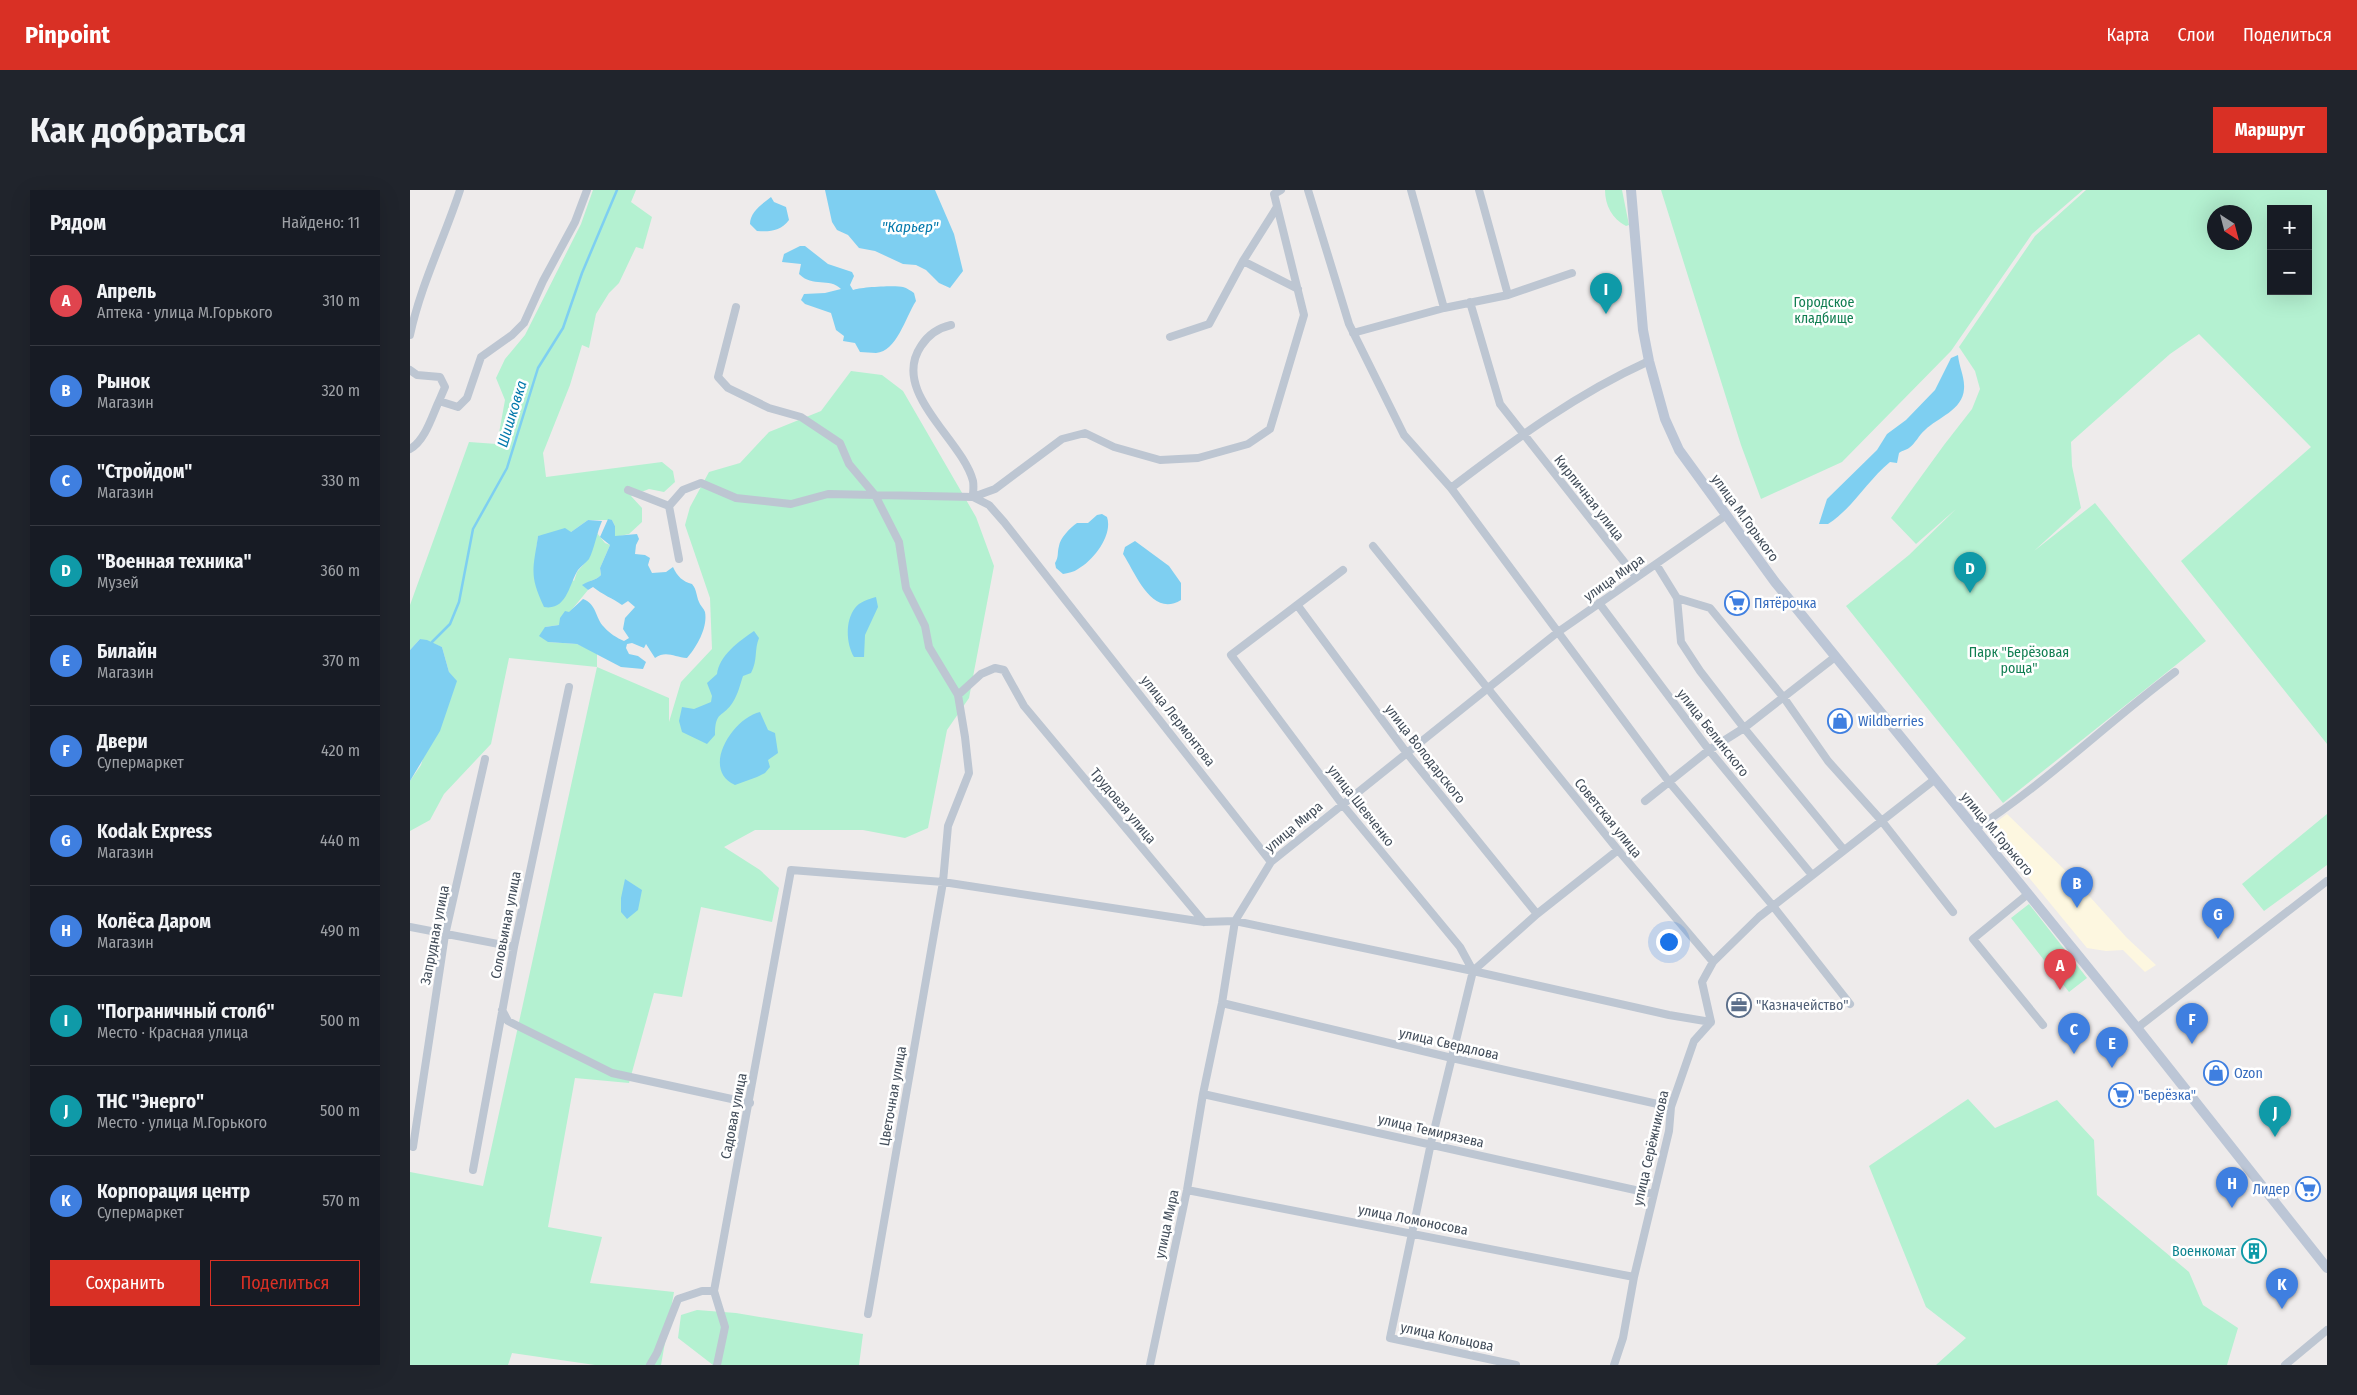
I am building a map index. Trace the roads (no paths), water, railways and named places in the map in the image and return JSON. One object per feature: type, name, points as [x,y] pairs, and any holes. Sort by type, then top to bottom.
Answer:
[{"type":"main road","name":"улица М.Горького","points":[[1631,190],[1643,330],[1648,361],[1662,407],[1679,450],[1725,516],[1835,657],[2137,1028],[2327,1268]]},
{"type":"street","points":[[410,335],[420,295],[449,224],[460,190]]},
{"type":"street","points":[[439,401],[458,407],[463,404],[467,398],[481,357],[512,336],[524,323],[543,282],[576,222],[586,190]]},
{"type":"street","points":[[668,506],[683,490],[701,483],[736,498],[791,504],[828,494],[973,496],[995,489],[1062,439],[1086,433],[1114,447],[1160,460],[1198,458],[1248,444],[1270,428],[1304,314],[1274,194],[1281,190]]},
{"type":"street","points":[[1308,190],[1353,333],[1404,435],[1451,488],[1670,783],[1850,1004]]},
{"type":"street","points":[[1412,190],[1444,308]]},
{"type":"street","points":[[1479,190],[1508,296]]},
{"type":"street","points":[[1170,337],[1209,324],[1243,261],[1277,207]]},
{"type":"street","points":[[1243,261],[1298,289]]},
{"type":"street","points":[[1353,333],[1444,308],[1508,296],[1572,273]]},
{"type":"street","name":"Кирпичная улица","points":[[1470,302],[1500,404],[1636,577]]},
{"type":"street","points":[[736,307],[718,377],[728,388],[769,408],[802,417],[840,443],[849,464],[875,495],[899,542],[906,588],[925,626],[929,647],[958,695]]},
{"type":"street","points":[[951,325],[941,327],[926,338],[917,352],[912,375],[922,401],[960,456],[973,482],[973,496]]},
{"type":"street","points":[[1451,488],[1523,434],[1597,386],[1648,361]]},
{"type":"street","points":[[410,370],[417,375],[440,377],[445,387],[417,445],[410,449]]},
{"type":"street","points":[[628,490],[668,506]]},
{"type":"street","name":"улица Лермонтова","points":[[973,496],[989,505],[1004,522],[1272,862]]},
{"type":"street","points":[[668,506],[679,559]]},
{"type":"street","name":"улица Мира","points":[[1150,1365],[1187,1190],[1202,1094],[1222,1003],[1235,921],[1272,862],[1406,752],[1558,632],[1725,516]]},
{"type":"street","name":"Советская улица","points":[[1373,546],[1618,850],[1713,962]]},
{"type":"street","points":[[1656,564],[1677,598],[1680,642],[1744,728],[1844,850]]},
{"type":"street","points":[[1298,606],[1343,570]]},
{"type":"street","points":[[1677,598],[1710,608],[1784,698],[1828,761],[1881,820],[1953,912]]},
{"type":"street","name":"улица Белинского","points":[[1599,603],[1709,750],[1812,875]]},
{"type":"street","name":"улица Шевченко","points":[[1298,606],[1231,655],[1342,804],[1460,948],[1473,971]]},
{"type":"street","name":"улица Володарского","points":[[1298,606],[1406,752],[1537,914]]},
{"type":"street","points":[[1645,802],[1709,750],[1744,728],[1835,657]]},
{"type":"street","name":"Трудовая улица","points":[[958,695],[981,674],[996,668],[1004,670],[1024,706],[1204,922]]},
{"type":"street","points":[[1975,830],[2008,808],[2132,704],[2175,672]]},
{"type":"street","name":"Соловьиная улица","points":[[473,1170],[514,947],[569,687]]},
{"type":"street","name":"Цветочная улица","points":[[868,1314],[943,882],[948,826],[969,773],[958,695]]},
{"type":"street","name":"Запрудная улица","points":[[413,1147],[446,935],[485,759]]},
{"type":"street","points":[[943,882],[1204,922],[1235,921],[1660,1013],[1711,1022],[1702,982],[1713,962],[1758,917],[1934,780]]},
{"type":"street","points":[[1413,1233],[1431,1143],[1473,971],[1537,914],[1618,850]]},
{"type":"street","name":"Садовая улица","points":[[717,1365],[725,1326],[714,1291],[750,1103],[791,870],[943,882]]},
{"type":"street","points":[[2137,1028],[2327,881]]},
{"type":"street","points":[[2028,894],[1973,939],[2042,1025]]},
{"type":"street","points":[[410,927],[514,947]]},
{"type":"street","name":"улица Свердлова","points":[[1222,1003],[1452,1058],[1671,1107]]},
{"type":"street","points":[[502,1010],[508,1021],[612,1073],[750,1103]]},
{"type":"street","name":"улица Серёжникова","points":[[1614,1365],[1623,1338],[1634,1277],[1669,1131],[1671,1107],[1694,1041],[1711,1022]]},
{"type":"street","name":"улица Темирязева","points":[[1202,1094],[1431,1143],[1653,1194]]},
{"type":"street","name":"улица Ломоносова","points":[[1187,1190],[1634,1277]]},
{"type":"street","name":"улица Кольцова","points":[[1413,1233],[1390,1338],[1516,1365]]},
{"type":"street","points":[[650,1365],[657,1353],[678,1299],[702,1291],[714,1291]]},
{"type":"street","points":[[2285,1365],[2327,1330]]},
{"type":"water","name":"\"Карьер\"","points":[[825,190],[935,190],[954,234],[963,271],[950,288],[939,283],[926,270],[916,265],[903,264],[875,251],[859,248],[848,235],[837,230],[832,222]]},
{"type":"water","points":[[771,197],[774,202],[786,207],[789,220],[786,224],[775,230],[757,231],[750,224],[752,216]]},
{"type":"water","points":[[800,246],[805,246],[828,264],[852,272],[854,276],[850,285],[853,290],[870,287],[899,286],[914,293],[916,301],[900,333],[890,346],[876,353],[860,352],[855,343],[843,341],[844,336],[836,330],[831,313],[805,304],[801,300],[804,294],[825,293],[841,289],[836,285],[810,281],[804,278],[799,274],[801,264],[782,262],[784,254]]},
{"type":"water","points":[[1958,355],[1964,385],[1963,396],[1959,403],[1949,413],[1925,430],[1908,449],[1899,453],[1897,463],[1890,462],[1882,469],[1837,518],[1828,524],[1819,524],[1827,499],[1877,450],[1887,434],[1906,420],[1935,390],[1951,358]]},
{"type":"water","points":[[1102,514],[1107,517],[1108,524],[1105,539],[1101,546],[1084,565],[1075,571],[1063,574],[1056,568],[1055,563],[1058,548],[1063,537],[1077,523],[1088,523],[1097,515]]},
{"type":"water","points":[[608,519],[612,520],[615,526],[615,536],[637,534],[639,539],[635,554],[645,555],[650,558],[648,565],[652,573],[666,572],[673,567],[681,578],[694,586],[705,612],[705,625],[694,649],[687,658],[663,654],[655,658],[646,644],[644,648],[632,643],[627,644],[626,648],[629,654],[638,656],[646,662],[643,669],[621,667],[577,644],[548,642],[539,636],[545,627],[559,625],[560,618],[565,611],[569,612],[583,599],[591,604],[601,623],[608,631],[624,641],[629,638],[623,629],[625,618],[635,607],[628,601],[622,605],[593,587],[588,590],[582,585],[601,575],[600,568],[610,545],[600,537]]},
{"type":"water","points":[[588,520],[602,521],[589,559],[578,570],[562,601],[552,607],[544,607],[534,579],[538,536],[565,528],[571,532]]},
{"type":"water","points":[[1135,541],[1169,566],[1181,583],[1181,600],[1171,604],[1162,603],[1153,599],[1146,591],[1123,554],[1125,547]]},
{"type":"water","points":[[876,597],[878,607],[865,635],[864,657],[854,657],[848,639],[848,626],[852,613],[864,601]]},
{"type":"water","points":[[754,631],[759,638],[753,668],[751,673],[743,676],[733,702],[718,718],[715,735],[707,744],[682,732],[679,721],[682,707],[694,709],[711,702],[712,696],[707,683],[717,674],[726,655],[742,639]]},
{"type":"water","points":[[420,639],[442,647],[449,672],[457,681],[440,731],[410,781],[410,650]]},
{"type":"water","points":[[760,712],[768,730],[775,733],[778,753],[768,760],[770,767],[765,773],[735,785],[725,778],[720,768],[720,756],[724,745],[740,724],[750,716]]},
{"type":"water","points":[[625,879],[642,890],[638,910],[627,919],[621,912],[621,898]]},
{"type":"waterway","name":"Шишковка","points":[[432,642],[450,624],[459,602],[473,529],[507,468],[538,368],[563,328],[582,273],[617,190]]},
{"type":"place","name":"\"Пограничный столб\"","points":[[1606,314]]},
{"type":"place","name":"\"Военная техника\"","points":[[1970,593]]},
{"type":"place","name":"Пятёрочка","points":[[1737,603]]},
{"type":"place","name":"Wildberries","points":[[1840,721]]},
{"type":"place","name":"Рынок","points":[[2077,908]]},
{"type":"place","name":"Kodak Express","points":[[2218,939]]},
{"type":"place","name":"Апрель","points":[[2060,990]]},
{"type":"place","name":"\"Казначейство\"","points":[[1739,1005]]},
{"type":"place","name":"Двери","points":[[2192,1044]]},
{"type":"place","name":"\"Стройдом\"","points":[[2074,1054]]},
{"type":"place","name":"Билайн","points":[[2112,1068]]},
{"type":"place","name":"Ozon","points":[[2216,1073]]},
{"type":"place","name":"\"Берёзка\"","points":[[2121,1095]]},
{"type":"place","name":"ТНС \"Энерго\"","points":[[2275,1137]]},
{"type":"place","name":"Лидер","points":[[2308,1189]]},
{"type":"place","name":"Колёса Даром","points":[[2232,1208]]},
{"type":"place","name":"Военкомат","points":[[2254,1251]]},
{"type":"place","name":"Корпорация центр","points":[[2282,1309]]},
{"type":"park label","name":"Городское кладбище","points":[[1824,310]]},
{"type":"park label","name":"Парк \"Берёзовая роща\"","points":[[2019,660]]}]
